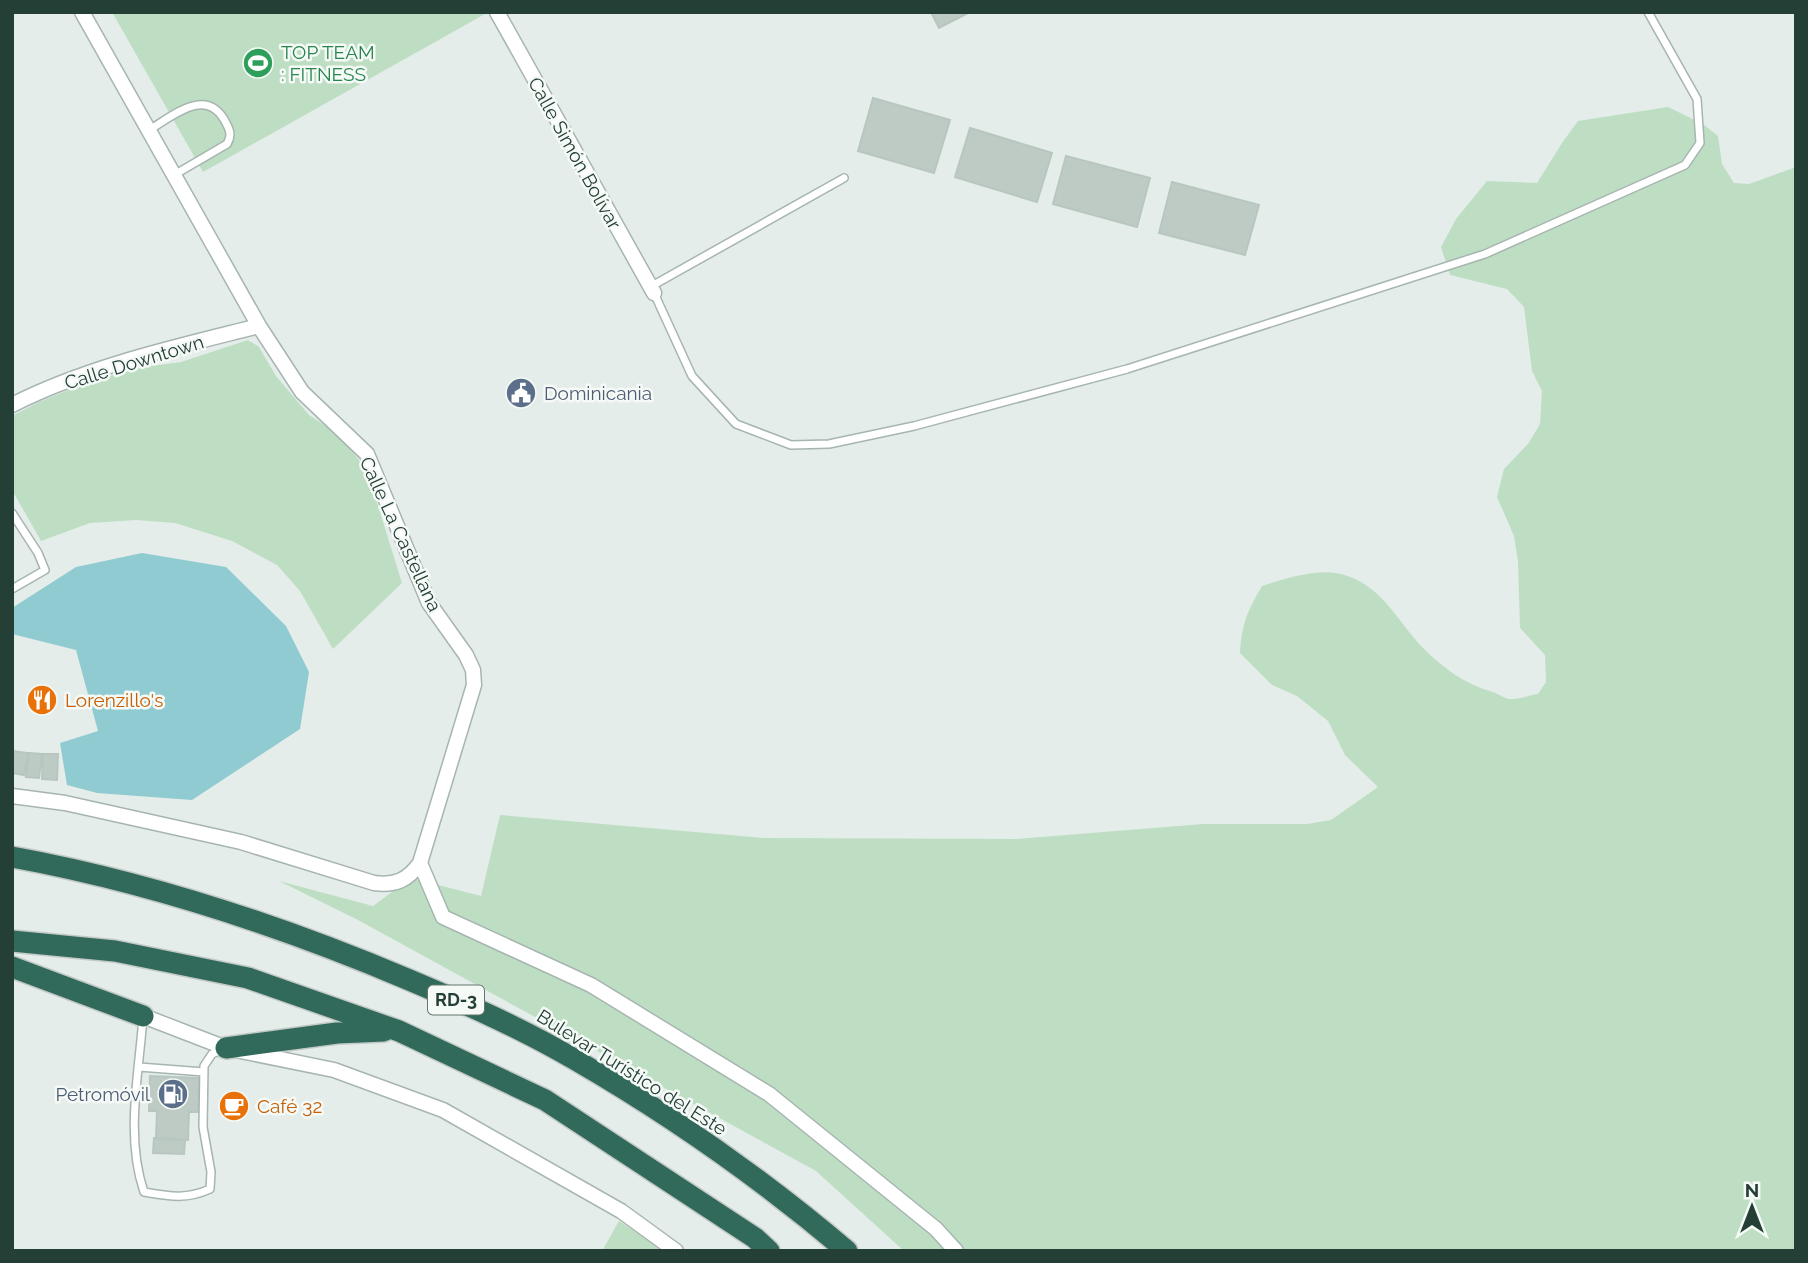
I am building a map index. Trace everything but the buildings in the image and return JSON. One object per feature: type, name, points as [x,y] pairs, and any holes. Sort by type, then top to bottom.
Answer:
[{"type":"highway","name":"Bulevar Turístico del Este","points":[[12,858],[67,867],[172,894],[281,928],[508,1023],[574,1058],[685,1128],[787,1200],[848,1251]]},
{"type":"highway","name":"RD-3","points":[[12,941],[115,951],[248,978],[399,1031],[545,1100],[755,1238],[769,1251]]},
{"type":"highway","points":[[12,967],[144,1016]]},
{"type":"highway","points":[[226,1048],[337,1033],[399,1031]]},
{"type":"street","name":"Calle La Castellana","points":[[82,12],[259,326],[302,392],[367,454],[429,603],[466,655],[473,670],[471,701],[420,863]]},
{"type":"street","name":"Calle Simón Bolívar","points":[[497,12],[652,290]]},
{"type":"street","name":"Calle Downtown","points":[[12,405],[35,393],[140,356],[259,326]]},
{"type":"street","points":[[12,796],[65,803],[241,842],[374,883],[385,884],[406,879],[420,863],[443,917],[591,985],[769,1094],[936,1229],[956,1251]]},
{"type":"street","points":[[144,1016],[226,1048],[334,1070],[443,1110],[621,1211],[676,1251]]},
{"type":"lane","points":[[844,178],[652,290],[692,376],[736,424],[791,444],[828,444],[914,426],[1127,369],[1485,254],[1685,164],[1700,143],[1697,99],[1648,12]]},
{"type":"lane","points":[[149,130],[195,104],[212,106],[226,121],[230,131],[227,144],[174,176]]},
{"type":"lane","points":[[12,513],[38,553],[45,570],[12,589]]},
{"type":"lane","points":[[144,1016],[134,1144],[136,1170],[144,1192],[176,1198],[195,1196],[210,1189],[211,1172],[203,1127],[204,1066],[212,1054],[226,1048]]},
{"type":"lane","points":[[139,1067],[204,1072]]},
{"type":"green space","points":[[112,12],[484,12],[485,14],[203,172]]},
{"type":"green space","points":[[1668,107],[1703,124],[1718,136],[1722,164],[1734,183],[1749,184],[1796,167],[1796,1251],[904,1251],[816,1171],[358,920],[279,881],[373,906],[411,878],[481,896],[500,815],[764,838],[1015,839],[1203,824],[1307,824],[1331,820],[1378,787],[1345,755],[1328,721],[1297,696],[1272,685],[1240,653],[1244,625],[1253,603],[1262,586],[1311,573],[1341,574],[1355,579],[1377,594],[1422,647],[1463,680],[1510,699],[1538,694],[1546,682],[1545,655],[1520,628],[1518,561],[1514,536],[1497,497],[1504,469],[1528,444],[1540,424],[1542,391],[1532,371],[1524,307],[1507,289],[1450,275],[1441,247],[1456,219],[1487,181],[1537,183],[1578,121]]},
{"type":"green space","points":[[248,340],[259,347],[276,376],[309,415],[338,434],[367,470],[402,583],[333,649],[300,591],[277,565],[232,541],[175,523],[136,520],[90,523],[41,541],[12,490],[12,416],[90,381],[145,367],[181,362]]},
{"type":"green space","points":[[619,1221],[666,1251],[602,1251]]},
{"type":"water","points":[[142,553],[226,567],[286,626],[309,672],[300,729],[192,800],[97,793],[67,785],[60,743],[98,731],[76,650],[12,634],[12,608],[76,567]]},
{"type":"place","name":"TOP TEAM : FITNESS","points":[[258,63]]},
{"type":"place","name":"Dominicania","points":[[521,393]]},
{"type":"place","name":"Lorenzillo's","points":[[42,700]]},
{"type":"place","name":"Petromóvil","points":[[173,1094]]},
{"type":"place","name":"Café 32","points":[[234,1106]]}]
